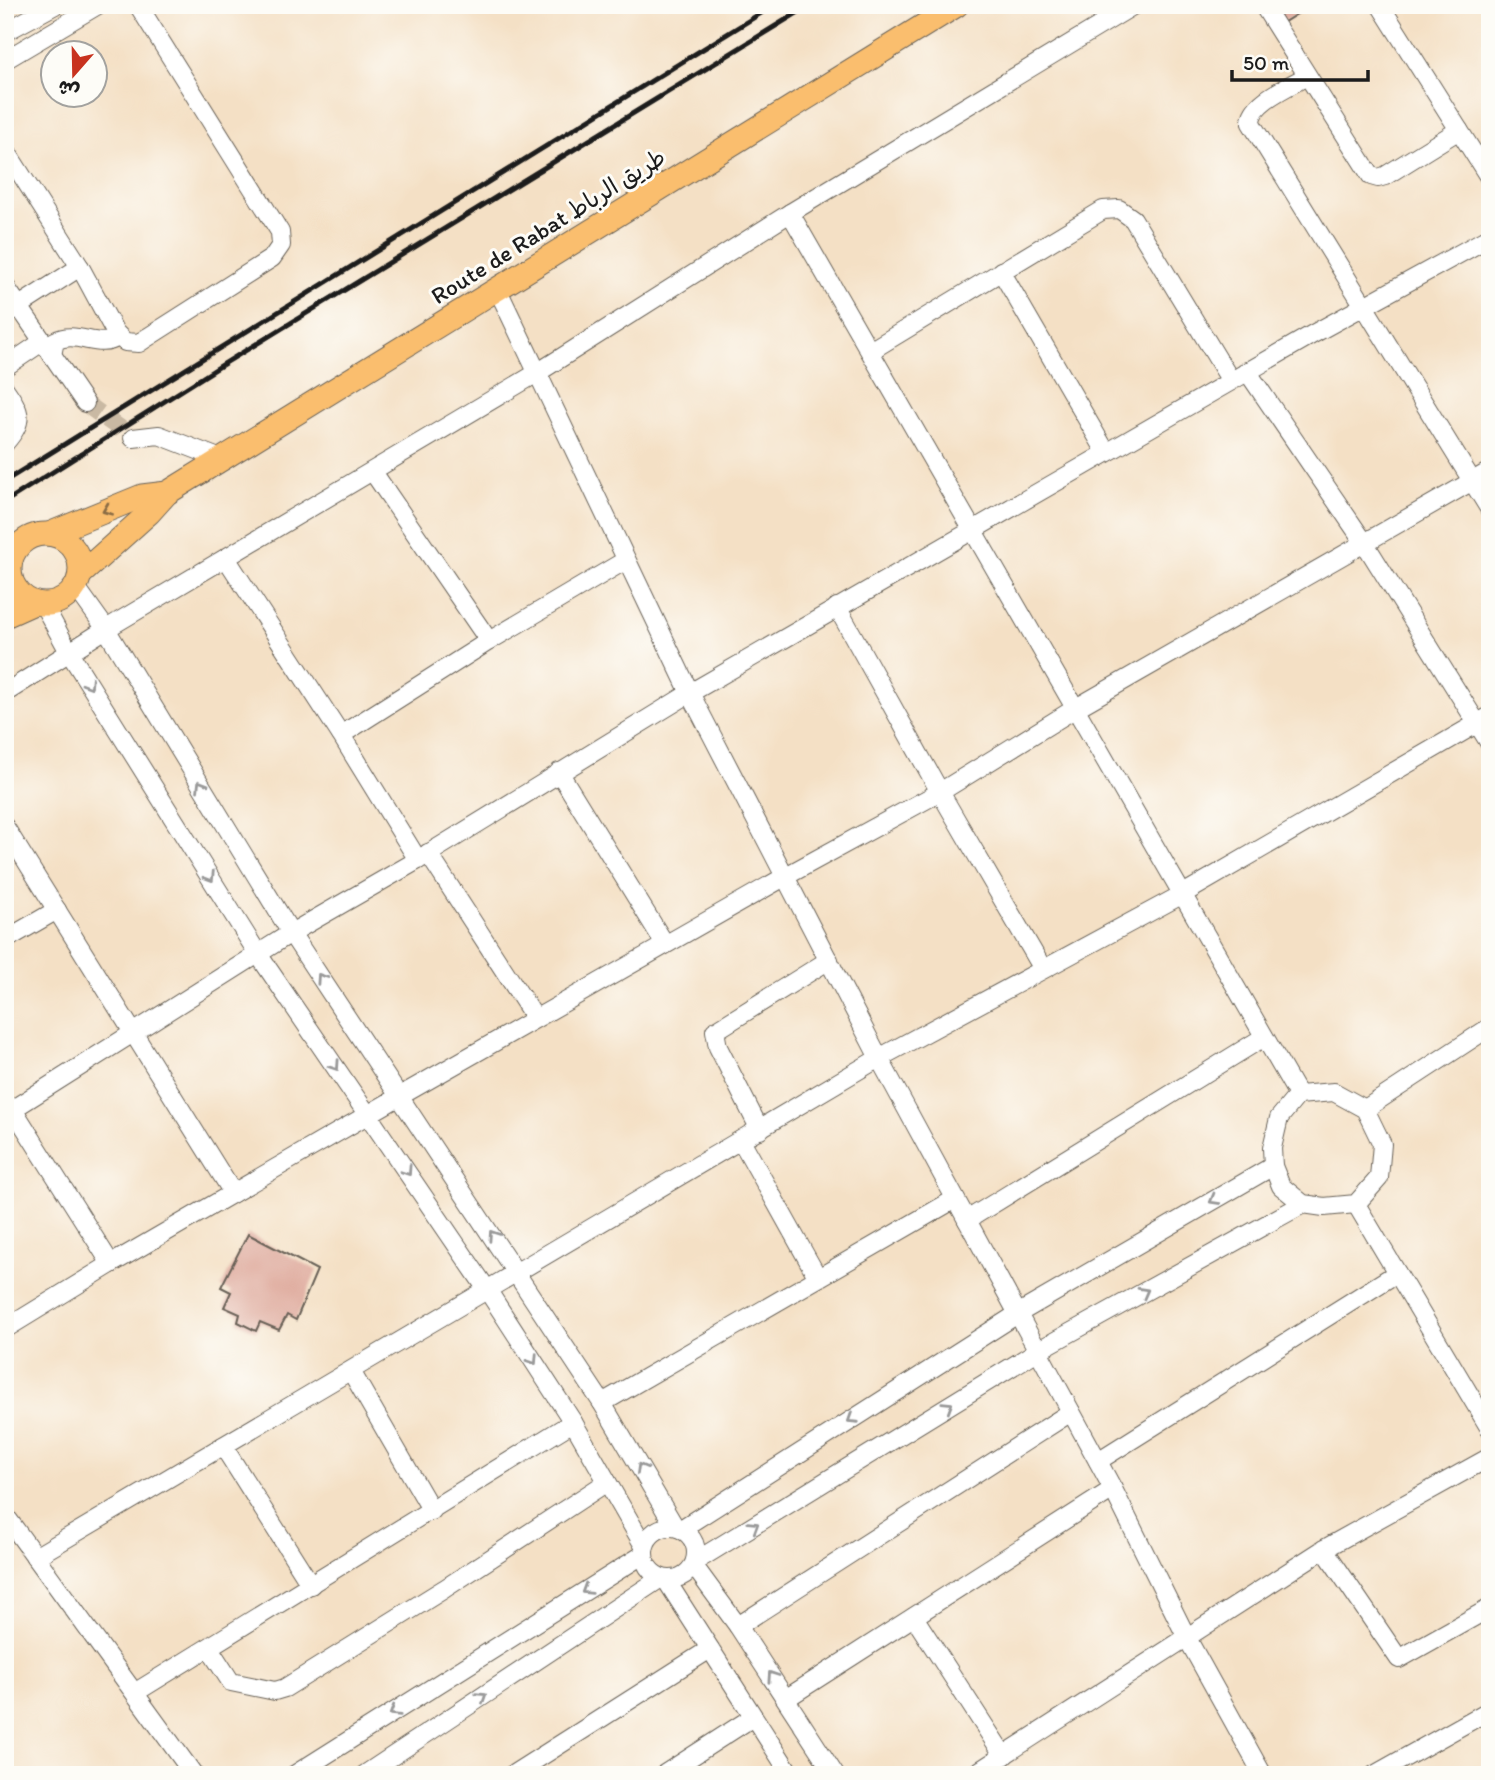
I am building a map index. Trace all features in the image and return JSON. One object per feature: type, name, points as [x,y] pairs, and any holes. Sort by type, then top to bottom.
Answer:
[{"type":"main road","name":"Route de Rabat طريق الرباط","points":[[78,581],[167,493],[957,5]]},
{"type":"main road","name":"Route de Rabat طريق الرباط","points":[[49,534],[142,496],[167,493]]},
{"type":"main road","points":[[49,534],[60,537],[77,552],[80,563],[78,581],[67,598],[53,604],[25,599],[12,583],[9,573],[9,557],[28,538],[49,534]]},
{"type":"main road","points":[[5,616],[39,603]]},
{"type":"street","points":[[5,32],[55,5]]},
{"type":"street","points":[[5,60],[98,5]]},
{"type":"street","points":[[5,149],[80,267],[118,337],[132,343],[145,339],[272,258],[281,245],[282,238],[277,226],[138,5]]},
{"type":"street","points":[[5,693],[106,629],[537,373],[790,213],[1134,5]]},
{"type":"street","points":[[1263,5],[1371,176],[1385,176],[1459,130]]},
{"type":"street","points":[[1380,5],[1490,179]]},
{"type":"street","points":[[1307,76],[1259,104],[1253,111],[1251,124],[1490,510]]},
{"type":"street","points":[[870,351],[1103,210],[1119,209],[1133,219],[1231,381]]},
{"type":"street","points":[[790,213],[1298,1095]]},
{"type":"street","points":[[111,1264],[9,1112],[291,933],[690,693],[1248,371],[1490,237]]},
{"type":"street","points":[[12,310],[80,267]]},
{"type":"street","points":[[1001,271],[1106,452]]},
{"type":"street","points":[[5,286],[12,310],[47,348],[85,403]]},
{"type":"street","points":[[497,288],[690,693],[879,1058],[1039,1350],[1113,1489],[1187,1638],[1263,1775]]},
{"type":"street","points":[[5,366],[47,348],[63,337],[74,336],[105,343],[118,337]]},
{"type":"street","points":[[1248,371],[1484,720],[1490,744]]},
{"type":"street","points":[[5,389],[20,416],[15,432],[5,443]]},
{"type":"street","points":[[133,438],[159,435],[221,459]]},
{"type":"street","points":[[5,1329],[111,1264],[535,1018],[940,792],[1076,708],[1490,471]]},
{"type":"street","points":[[373,472],[489,641]]},
{"type":"street","points":[[226,558],[341,735],[535,1018]]},
{"type":"street","points":[[341,735],[489,641],[626,560]]},
{"type":"street","points":[[78,581],[291,933],[603,1403],[678,1528],[691,1537],[697,1549],[695,1564],[787,1698],[835,1775]]},
{"type":"street","points":[[39,603],[258,954],[488,1291],[573,1423],[644,1550],[649,1569],[664,1579],[791,1775]]},
{"type":"street","points":[[837,607],[1043,969]]},
{"type":"street","points":[[35,1557],[879,1058],[1183,894],[1484,720]]},
{"type":"street","points":[[559,772],[665,944]]},
{"type":"street","points":[[5,827],[233,1193]]},
{"type":"street","points":[[5,940],[57,910]]},
{"type":"street","points":[[760,1130],[719,1047],[715,1031],[829,960]]},
{"type":"street","points":[[1365,1109],[1490,1027]]},
{"type":"street","points":[[967,1220],[1265,1037]]},
{"type":"street","points":[[1334,1092],[1365,1109],[1382,1144],[1379,1178],[1356,1204],[1324,1207],[1303,1204],[1281,1186],[1273,1166],[1272,1148],[1279,1118],[1298,1095],[1334,1092]]},
{"type":"street","points":[[741,1140],[818,1278]]},
{"type":"street","points":[[294,1775],[644,1550],[656,1531],[666,1527],[678,1528],[1019,1313],[1273,1166]]},
{"type":"street","points":[[603,1403],[955,1199]]},
{"type":"street","points":[[364,1775],[664,1579],[677,1579],[687,1574],[695,1564],[1039,1350],[1303,1204]]},
{"type":"street","points":[[1356,1204],[1490,1429]]},
{"type":"street","points":[[1098,1461],[1396,1273]]},
{"type":"street","points":[[351,1371],[432,1511]]},
{"type":"street","points":[[738,1626],[1071,1412]]},
{"type":"street","points":[[136,1692],[573,1423]]},
{"type":"street","points":[[223,1446],[311,1586]]},
{"type":"street","points":[[973,1775],[1324,1549],[1490,1457]]},
{"type":"street","points":[[209,1648],[231,1682],[275,1691],[285,1688],[444,1589],[607,1482]]},
{"type":"street","points":[[787,1698],[1113,1489]]},
{"type":"street","points":[[5,1514],[194,1775]]},
{"type":"street","points":[[1324,1549],[1399,1659],[1490,1608]]},
{"type":"street","points":[[914,1617],[1004,1755]]},
{"type":"street","points":[[512,1775],[710,1649]]},
{"type":"street","points":[[1374,1775],[1490,1710]]},
{"type":"street","points":[[663,1775],[753,1717]]},
{"type":"building","points":[[1274,5],[1311,5],[1284,22]]},
{"type":"building","points":[[248,1234],[317,1270],[296,1320],[287,1315],[279,1330],[260,1322],[256,1331],[238,1322],[240,1314],[224,1307],[231,1292],[221,1287]]},
{"type":"tunnel","points":[[85,403],[133,438]]},
{"type":"railway","points":[[5,481],[774,5]]},
{"type":"railway","points":[[5,502],[222,365],[810,5]]}]
